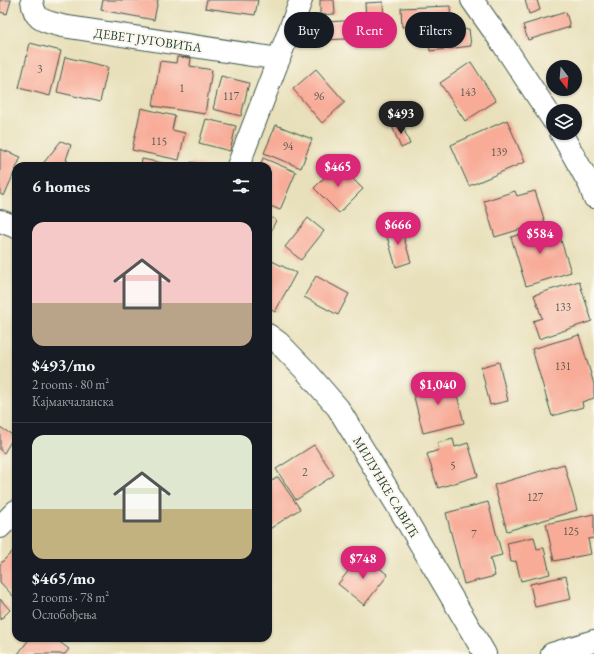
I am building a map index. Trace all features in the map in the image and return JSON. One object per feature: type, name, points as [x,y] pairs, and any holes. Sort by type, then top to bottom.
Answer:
[{"type":"street","name":"ДЕВЕТ ЈУГОВИЋА","points":[[32,0],[34,14],[41,20],[62,26],[279,59]]},
{"type":"street","points":[[240,162],[301,0]]},
{"type":"street","points":[[472,0],[546,109]]},
{"type":"street","points":[[565,140],[594,196]]},
{"type":"street","points":[[0,221],[12,226]]},
{"type":"street","name":"МИЛУНКЕ САВИЋ","points":[[272,338],[306,371],[338,408],[485,654]]},
{"type":"street","points":[[0,528],[12,515]]},
{"type":"street","points":[[552,654],[594,641]]},
{"type":"building","points":[[0,0],[11,0],[7,14],[0,12]]},
{"type":"building","points":[[103,0],[158,0],[154,20],[101,10]]},
{"type":"building","points":[[207,0],[258,0],[255,15],[205,8]]},
{"type":"building","points":[[320,0],[334,0],[335,14],[334,12],[320,12]]},
{"type":"building","points":[[525,0],[537,0],[540,10],[529,14]]},
{"type":"building","points":[[383,2],[384,12],[366,12],[365,3]]},
{"type":"building","points":[[450,6],[450,12],[405,12],[405,27],[402,27],[401,8]]},
{"type":"building","points":[[566,12],[570,27],[528,40],[523,25]]},
{"type":"building","points":[[334,21],[342,21],[342,39],[334,40]]},
{"type":"building","points":[[466,29],[469,29],[471,46],[466,47]]},
{"type":"building","points":[[30,43],[61,51],[50,96],[19,88]]},
{"type":"building","points":[[430,48],[455,48],[430,51]]},
{"type":"building","points":[[65,57],[108,67],[100,102],[57,92]]},
{"type":"building","points":[[177,57],[191,58],[190,66],[212,70],[205,114],[153,106],[160,61],[176,63]]},
{"type":"building","points":[[471,62],[496,101],[465,121],[440,83]]},
{"type":"building","points":[[316,69],[345,102],[322,123],[293,89]]},
{"type":"building","points":[[221,76],[249,83],[241,116],[213,109]]},
{"type":"building","points":[[141,108],[175,116],[172,130],[185,133],[179,160],[132,150]]},
{"type":"building","points":[[206,119],[236,126],[230,151],[199,143]]},
{"type":"building","points":[[507,120],[525,162],[469,186],[451,145]]},
{"type":"building","points":[[401,122],[410,144],[401,148],[392,126]]},
{"type":"building","points":[[276,125],[312,139],[301,168],[264,153]]},
{"type":"building","points":[[61,141],[71,145],[66,160],[68,162],[44,162]]},
{"type":"building","points":[[0,149],[21,157],[19,162],[12,162],[12,178],[4,196],[0,194]]},
{"type":"building","points":[[263,158],[296,172],[280,210],[272,207],[272,162],[262,162]]},
{"type":"building","points":[[142,159],[157,162],[142,162]]},
{"type":"building","points":[[338,164],[363,189],[339,213],[314,188]]},
{"type":"building","points":[[515,191],[517,196],[535,191],[545,222],[495,237],[484,201]]},
{"type":"building","points":[[272,218],[276,220],[272,229]]},
{"type":"building","points":[[308,218],[324,231],[301,260],[285,247]]},
{"type":"building","points":[[400,225],[411,262],[396,267],[385,230]]},
{"type":"building","points":[[546,226],[549,234],[558,231],[571,272],[526,286],[511,237]]},
{"type":"building","points":[[272,261],[296,273],[275,312],[272,310]]},
{"type":"building","points":[[316,276],[349,294],[338,315],[304,297]]},
{"type":"building","points":[[579,281],[592,321],[539,339],[533,321],[542,318],[534,295]]},
{"type":"building","points":[[579,335],[594,384],[594,398],[582,402],[583,407],[552,416],[532,349]]},
{"type":"building","points":[[499,362],[508,401],[490,405],[481,367]]},
{"type":"building","points":[[453,379],[464,423],[423,433],[412,389]]},
{"type":"building","points":[[0,427],[12,435],[12,439],[4,453],[0,450]]},
{"type":"building","points":[[453,439],[455,447],[468,443],[478,476],[438,488],[427,454],[439,450],[437,443]]},
{"type":"building","points":[[314,445],[334,475],[296,500],[276,469]]},
{"type":"building","points":[[564,464],[577,510],[507,531],[494,485]]},
{"type":"building","points":[[278,477],[300,509],[272,527],[272,481]]},
{"type":"building","points":[[488,502],[502,555],[490,558],[495,576],[464,584],[446,513]]},
{"type":"building","points":[[594,514],[594,538],[588,539],[591,554],[554,561],[546,524]]},
{"type":"building","points":[[534,537],[537,549],[544,548],[550,574],[521,581],[516,561],[511,562],[507,543]]},
{"type":"building","points":[[12,552],[12,595],[0,582],[0,564]]},
{"type":"building","points":[[362,554],[388,575],[364,605],[338,584]]},
{"type":"building","points":[[566,576],[571,599],[535,607],[530,584]]},
{"type":"building","points":[[0,599],[10,610],[0,620]]},
{"type":"building","points":[[27,642],[59,642],[69,649],[65,654],[18,654]]}]
